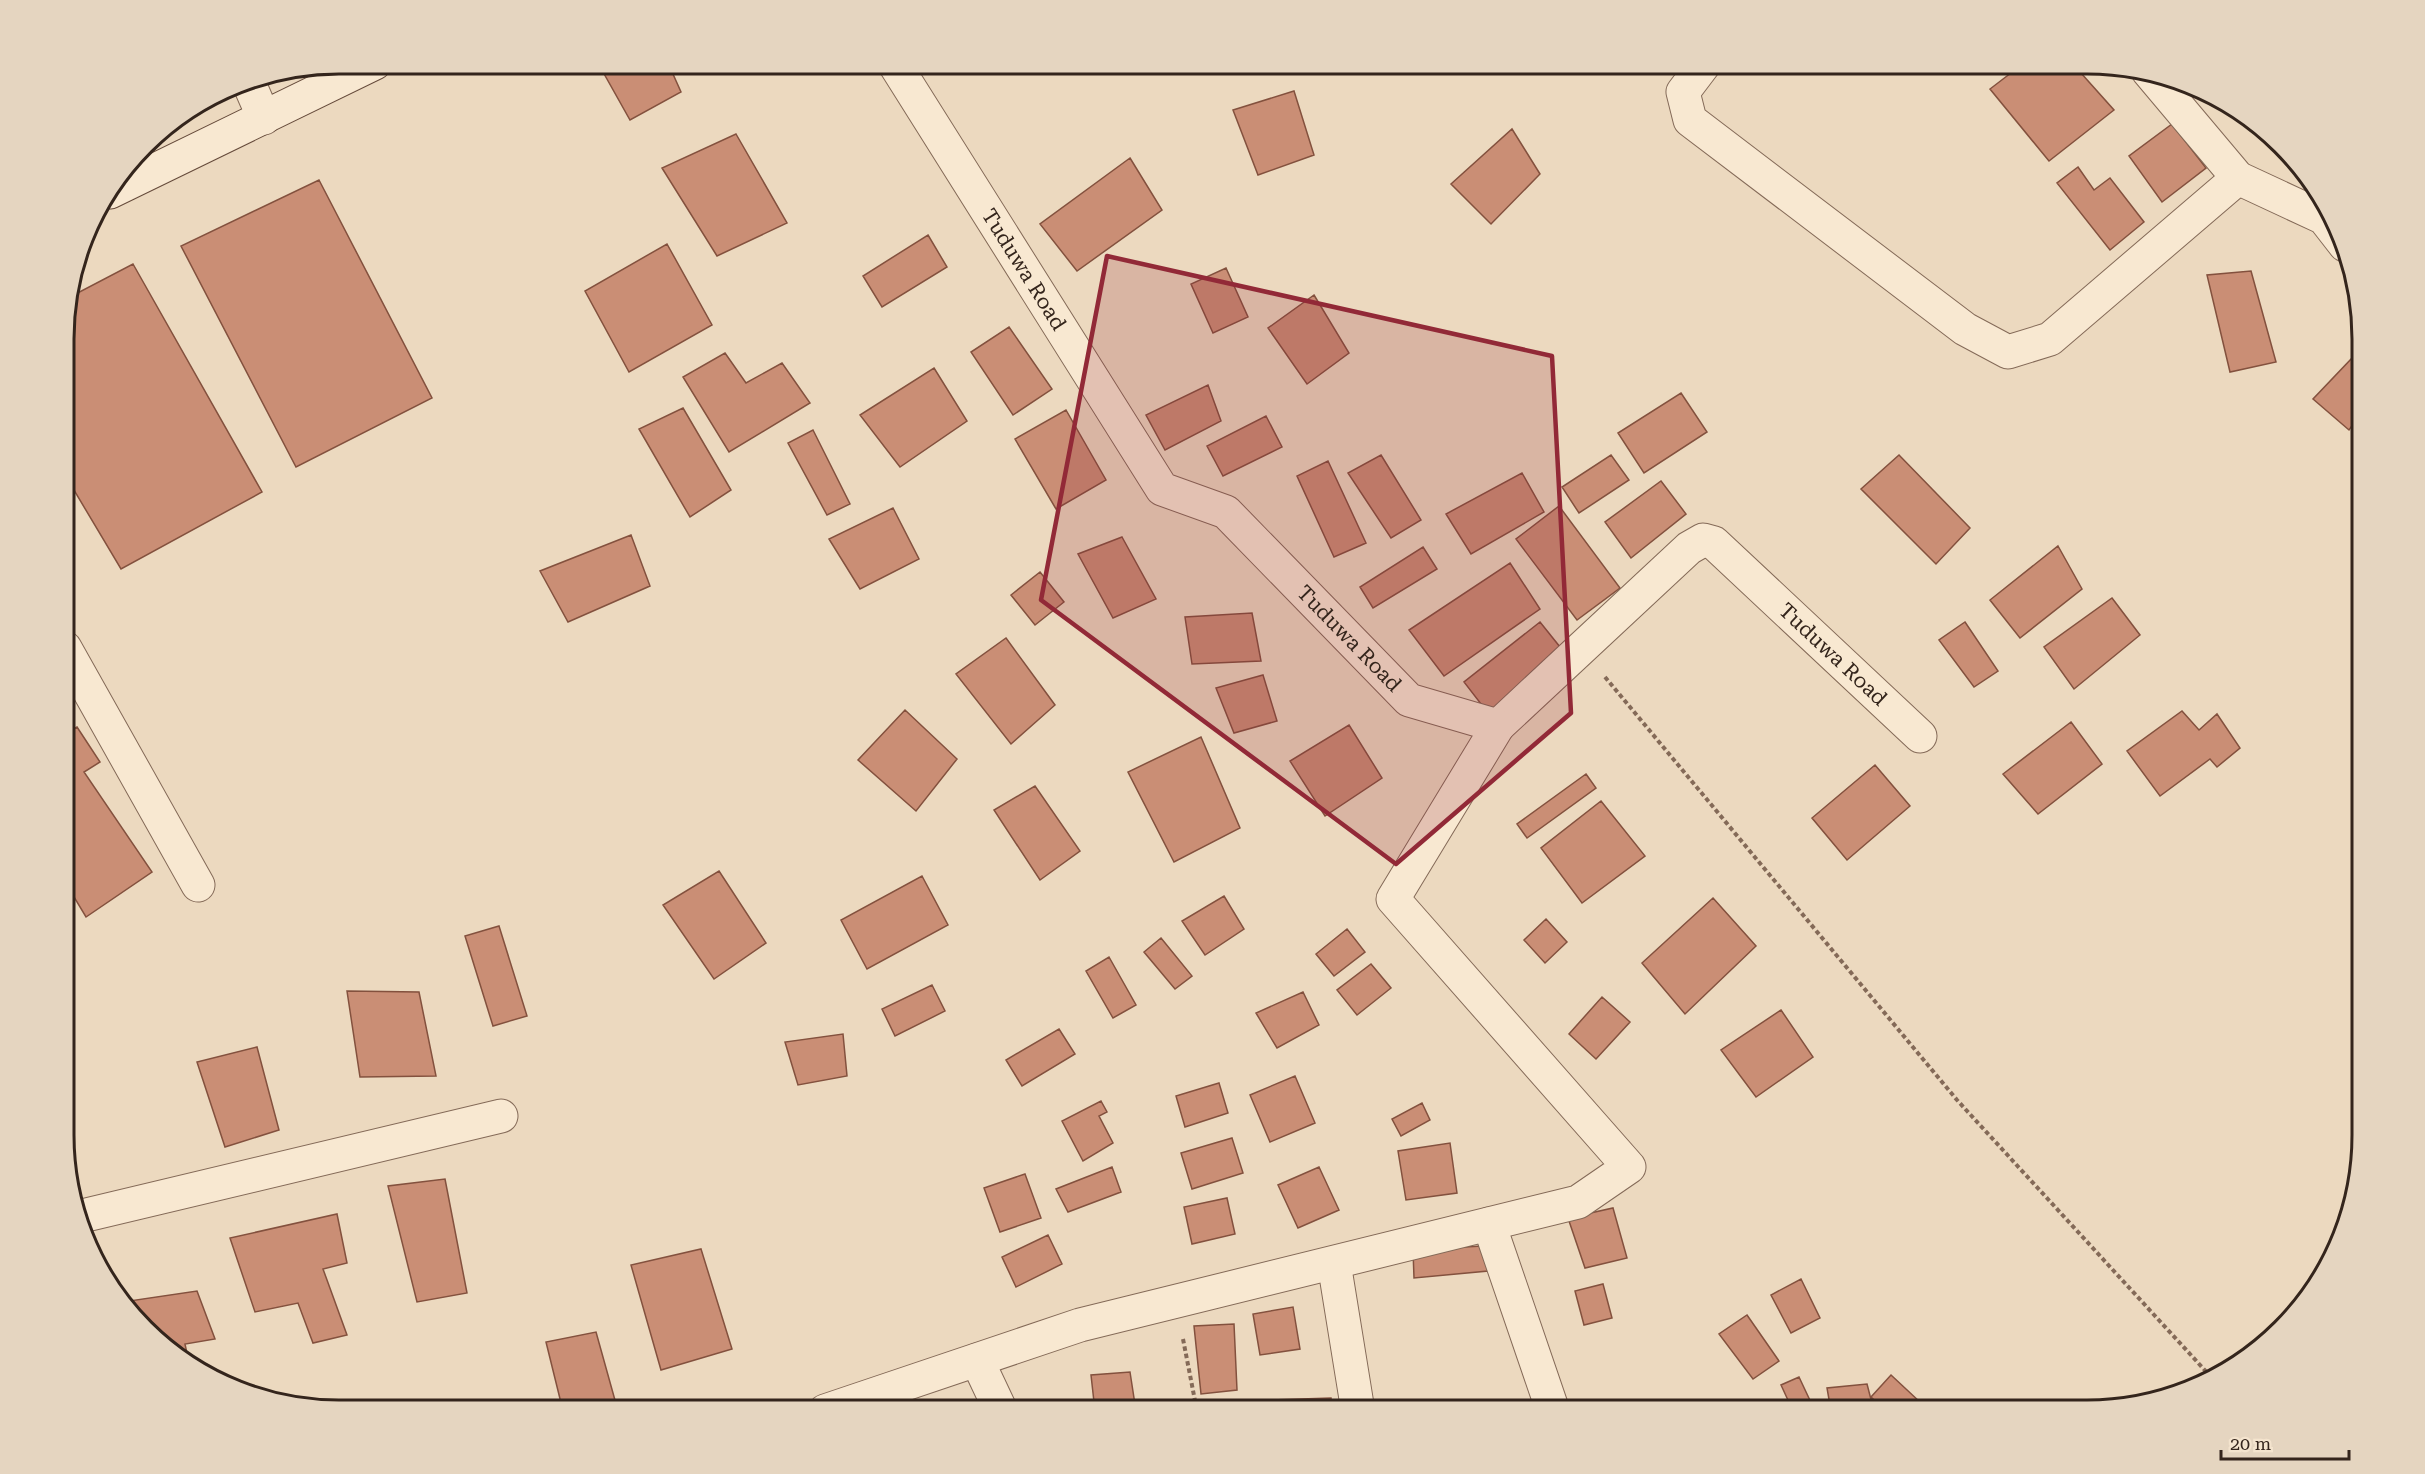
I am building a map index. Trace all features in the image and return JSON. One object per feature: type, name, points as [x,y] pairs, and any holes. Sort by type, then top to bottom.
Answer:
[{"type":"street","points":[[121,187],[353,74]]},
{"type":"street","name":"Tuduwa Road","points":[[901,74],[1162,489],[1226,512],[1409,700],[1498,726],[1689,548],[1703,540],[1714,543],[1920,736]]},
{"type":"street","points":[[1696,74],[1683,92],[1690,120],[1965,329],[2008,352],[2050,339],[2238,178]]},
{"type":"street","points":[[2159,84],[2238,178],[2321,217]]},
{"type":"street","points":[[252,89],[264,118]]},
{"type":"street","points":[[74,664],[198,885]]},
{"type":"street","points":[[858,1400],[1080,1326],[1578,1202],[1629,1167],[1393,899],[1498,726]]},
{"type":"street","points":[[86,1215],[501,1116]]},
{"type":"street","points":[[1489,1224],[1549,1400]]},
{"type":"street","points":[[1334,1263],[1356,1400]]},
{"type":"street","points":[[977,1360],[996,1400]]},
{"type":"path","points":[[1582,649],[1957,1100],[2206,1371]]},
{"type":"path","points":[[1176,1303],[1195,1400]]},
{"type":"highlighted area","points":[[1107,256],[1552,356],[1571,713],[1396,864],[1041,600]]},
{"type":"building","points":[[604,74],[673,74],[681,92],[630,120]]},
{"type":"building","points":[[2010,74],[2082,74],[2114,110],[2049,161],[1990,89]]},
{"type":"building","points":[[1294,91],[1314,155],[1258,175],[1233,110]]},
{"type":"building","points":[[2172,124],[2206,168],[2162,202],[2129,156]]},
{"type":"building","points":[[1512,129],[1540,174],[1491,224],[1451,184]]},
{"type":"building","points":[[736,134],[787,223],[717,256],[662,168]]},
{"type":"building","points":[[1130,158],[1162,210],[1077,271],[1040,224]]},
{"type":"building","points":[[2078,167],[2094,190],[2110,178],[2144,222],[2110,250],[2057,183]]},
{"type":"building","points":[[319,180],[432,398],[296,467],[181,246]]},
{"type":"building","points":[[928,235],[947,267],[882,307],[863,276]]},
{"type":"building","points":[[667,244],[712,325],[629,372],[585,291]]},
{"type":"building","points":[[133,264],[262,492],[121,569],[74,490],[74,322],[78,293]]},
{"type":"building","points":[[1226,268],[1248,317],[1213,333],[1191,284]]},
{"type":"building","points":[[2251,271],[2276,362],[2230,372],[2207,275]]},
{"type":"building","points":[[1314,295],[1349,353],[1307,384],[1268,328]]},
{"type":"building","points":[[1009,327],[1052,389],[1013,415],[971,352]]},
{"type":"building","points":[[725,353],[746,383],[782,363],[810,403],[729,452],[683,377]]},
{"type":"building","points":[[2352,358],[2352,426],[2349,430],[2313,399]]},
{"type":"building","points":[[934,368],[967,421],[900,467],[860,415]]},
{"type":"building","points":[[1208,385],[1221,421],[1165,450],[1146,415]]},
{"type":"building","points":[[1681,393],[1707,432],[1644,473],[1618,433]]},
{"type":"building","points":[[683,408],[731,490],[690,517],[639,429]]},
{"type":"building","points":[[1066,410],[1106,480],[1056,509],[1015,439]]},
{"type":"building","points":[[1266,416],[1282,447],[1223,476],[1207,446]]},
{"type":"building","points":[[813,430],[850,504],[827,515],[788,443]]},
{"type":"building","points":[[1381,455],[1421,520],[1391,538],[1348,473]]},
{"type":"building","points":[[1611,455],[1629,480],[1579,513],[1562,487]]},
{"type":"building","points":[[1899,455],[1970,528],[1936,564],[1861,489]]},
{"type":"building","points":[[1328,461],[1366,543],[1334,557],[1297,476]]},
{"type":"building","points":[[1522,473],[1544,512],[1471,554],[1446,514]]},
{"type":"building","points":[[1661,481],[1686,514],[1631,558],[1605,522]]},
{"type":"building","points":[[1559,506],[1620,588],[1577,620],[1516,539]]},
{"type":"building","points":[[893,508],[919,559],[860,589],[829,539]]},
{"type":"building","points":[[631,535],[650,586],[568,622],[540,571]]},
{"type":"building","points":[[1122,537],[1156,599],[1113,618],[1078,554]]},
{"type":"building","points":[[2058,546],[2082,589],[2020,638],[1990,600]]},
{"type":"building","points":[[1423,547],[1437,569],[1373,608],[1360,587]]},
{"type":"building","points":[[1510,563],[1540,609],[1444,676],[1409,630]]},
{"type":"building","points":[[1040,572],[1064,602],[1035,625],[1011,595]]},
{"type":"building","points":[[2112,598],[2140,635],[2074,689],[2044,647]]},
{"type":"building","points":[[1252,613],[1261,661],[1192,664],[1185,617]]},
{"type":"building","points":[[1540,622],[1568,657],[1491,717],[1464,682]]},
{"type":"building","points":[[1965,622],[1998,671],[1974,687],[1939,640]]},
{"type":"building","points":[[1006,638],[1055,705],[1011,744],[956,674]]},
{"type":"building","points":[[1263,675],[1277,721],[1234,733],[1216,688]]},
{"type":"building","points":[[905,710],[957,759],[916,811],[858,760]]},
{"type":"building","points":[[2182,711],[2199,730],[2217,714],[2240,748],[2217,767],[2210,759],[2160,796],[2127,751]]},
{"type":"building","points":[[2071,722],[2102,764],[2038,814],[2003,774]]},
{"type":"building","points":[[1349,725],[1382,778],[1325,816],[1290,761]]},
{"type":"building","points":[[77,727],[100,762],[84,772],[152,872],[86,917],[74,897],[74,728]]},
{"type":"building","points":[[1201,737],[1240,828],[1174,862],[1128,772]]},
{"type":"building","points":[[1875,765],[1910,806],[1847,860],[1812,818]]},
{"type":"building","points":[[1586,774],[1596,788],[1527,838],[1517,824]]},
{"type":"building","points":[[1035,786],[1080,851],[1040,880],[994,810]]},
{"type":"building","points":[[1601,801],[1645,856],[1582,903],[1541,848]]},
{"type":"building","points":[[719,871],[766,943],[714,979],[663,905]]},
{"type":"building","points":[[922,876],[948,925],[867,969],[841,920]]},
{"type":"building","points":[[1224,896],[1244,929],[1205,955],[1182,921]]},
{"type":"building","points":[[1713,898],[1756,946],[1685,1014],[1642,963]]},
{"type":"building","points":[[1546,919],[1567,942],[1545,963],[1524,940]]},
{"type":"building","points":[[499,926],[527,1016],[493,1026],[465,936]]},
{"type":"building","points":[[1347,929],[1365,952],[1334,976],[1316,954]]},
{"type":"building","points":[[1161,938],[1192,976],[1175,989],[1144,952]]},
{"type":"building","points":[[1109,957],[1136,1005],[1113,1018],[1086,971]]},
{"type":"building","points":[[1371,964],[1391,988],[1357,1015],[1337,990]]},
{"type":"building","points":[[932,985],[945,1011],[895,1036],[882,1009]]},
{"type":"building","points":[[347,991],[419,992],[436,1076],[360,1077]]},
{"type":"building","points":[[1303,992],[1319,1025],[1277,1048],[1256,1013]]},
{"type":"building","points":[[1602,997],[1630,1022],[1596,1059],[1569,1034]]},
{"type":"building","points":[[1781,1010],[1813,1057],[1756,1097],[1721,1050]]},
{"type":"building","points":[[1059,1029],[1075,1054],[1022,1086],[1006,1060]]},
{"type":"building","points":[[843,1034],[847,1076],[798,1085],[785,1042]]},
{"type":"building","points":[[257,1047],[279,1130],[225,1147],[197,1062]]},
{"type":"building","points":[[1295,1076],[1315,1123],[1270,1142],[1250,1095]]},
{"type":"building","points":[[1219,1083],[1228,1113],[1185,1127],[1176,1096]]},
{"type":"building","points":[[1101,1101],[1107,1112],[1099,1116],[1113,1143],[1083,1161],[1062,1121]]},
{"type":"building","points":[[1422,1103],[1430,1120],[1401,1136],[1392,1119]]},
{"type":"building","points":[[1232,1138],[1243,1173],[1192,1189],[1181,1153]]},
{"type":"building","points":[[1450,1143],[1457,1193],[1406,1200],[1398,1151]]},
{"type":"building","points":[[1112,1167],[1121,1192],[1068,1212],[1056,1189]]},
{"type":"building","points":[[1319,1167],[1339,1210],[1298,1228],[1278,1185]]},
{"type":"building","points":[[1025,1174],[1041,1218],[1000,1232],[984,1188]]},
{"type":"building","points":[[445,1179],[467,1293],[417,1302],[388,1186]]},
{"type":"building","points":[[1227,1198],[1235,1234],[1192,1244],[1184,1207]]},
{"type":"building","points":[[1613,1208],[1627,1258],[1585,1268],[1568,1218]]},
{"type":"building","points":[[337,1214],[347,1263],[323,1269],[347,1335],[313,1343],[298,1303],[255,1312],[230,1238]]},
{"type":"building","points":[[1048,1235],[1062,1264],[1016,1287],[1002,1257]]},
{"type":"building","points":[[1482,1246],[1488,1271],[1414,1278],[1413,1250]]},
{"type":"building","points":[[701,1249],[732,1349],[661,1370],[631,1265]]},
{"type":"building","points":[[1801,1279],[1820,1318],[1791,1333],[1771,1295]]},
{"type":"building","points":[[1603,1284],[1612,1318],[1584,1325],[1575,1291]]},
{"type":"building","points":[[197,1291],[215,1339],[185,1344],[187,1353],[151,1323],[131,1301]]},
{"type":"building","points":[[1293,1307],[1300,1349],[1260,1355],[1253,1314]]},
{"type":"building","points":[[1747,1315],[1779,1361],[1753,1379],[1719,1334]]},
{"type":"building","points":[[1234,1324],[1237,1390],[1201,1394],[1194,1326]]},
{"type":"building","points":[[596,1332],[615,1400],[560,1400],[546,1342]]},
{"type":"building","points":[[1130,1372],[1134,1400],[1094,1400],[1091,1375]]},
{"type":"building","points":[[1891,1375],[1918,1400],[1874,1400],[1871,1397]]},
{"type":"building","points":[[1799,1377],[1810,1400],[1788,1400],[1781,1385]]},
{"type":"building","points":[[1867,1384],[1871,1400],[1829,1400],[1827,1388]]},
{"type":"building","points":[[1331,1398],[1331,1400],[1268,1400]]}]
